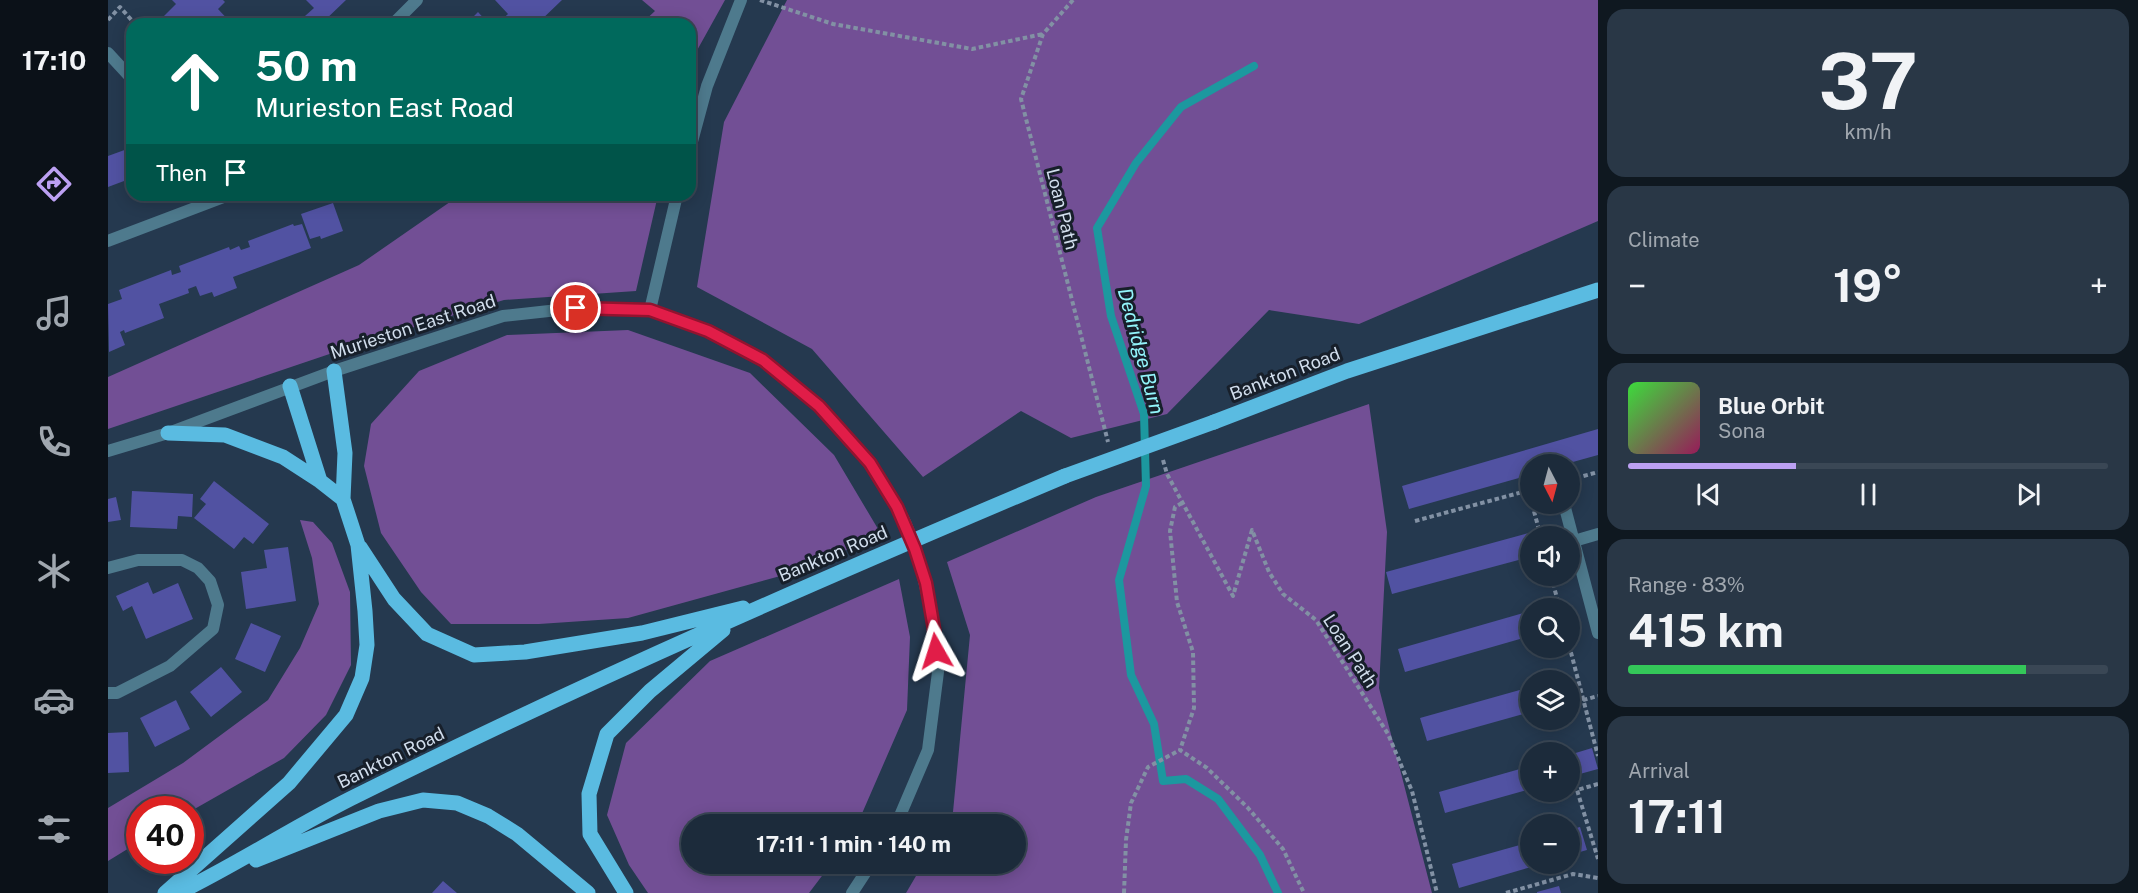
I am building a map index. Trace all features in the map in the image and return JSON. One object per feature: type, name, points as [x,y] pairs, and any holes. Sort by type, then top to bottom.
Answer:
[{"type":"main road","name":"Bankton Road","points":[[178,893],[357,795],[553,701],[777,599],[1065,476],[1347,371],[1598,290]]},
{"type":"main road","points":[[165,893],[289,783],[346,715],[362,678],[367,645],[358,545],[343,500],[345,453],[334,371]]},
{"type":"main road","points":[[290,386],[320,482]]},
{"type":"main road","points":[[168,433],[225,435],[283,457],[343,500]]},
{"type":"main road","points":[[358,545],[394,599],[427,634],[474,655],[525,652],[642,633],[777,599]]},
{"type":"main road","points":[[626,893],[590,834],[589,794],[607,734],[650,691],[739,617]]},
{"type":"main road","points":[[196,884],[379,811],[423,800],[457,803],[489,816],[517,834],[588,893]]},
{"type":"street","points":[[399,18],[417,0]]},
{"type":"street","points":[[696,127],[707,86],[741,0]]},
{"type":"street","points":[[108,53],[126,72]]},
{"type":"street","points":[[108,242],[201,201]]},
{"type":"street","points":[[650,310],[676,201]]},
{"type":"street","name":"Murieston East Road","points":[[108,451],[168,433],[290,386],[503,316],[576,308],[650,310],[708,331],[763,360],[819,406],[870,463],[897,507],[915,549],[926,583],[938,672],[927,750],[901,814]]},
{"type":"street","points":[[1580,539],[1598,534]]},
{"type":"street","points":[[108,568],[138,560],[182,560],[198,568],[210,581],[218,605],[213,629],[170,666],[117,693],[108,693]]},
{"type":"street","points":[[1580,564],[1598,633]]},
{"type":"street","points":[[852,893],[864,874]]},
{"type":"path","points":[[760,0],[833,24],[972,50],[1043,34]]},
{"type":"path","name":"Loan Path","points":[[1073,0],[1043,34],[1021,99],[1106,435]]},
{"type":"path","points":[[108,20],[120,7],[130,18]]},
{"type":"path","points":[[1580,477],[1598,472]]},
{"type":"path","name":"Loan Path","points":[[1167,474],[1233,596],[1252,530],[1269,572],[1283,594],[1316,620],[1388,734],[1412,791],[1437,893]]},
{"type":"path","points":[[1415,521],[1520,495]]},
{"type":"path","points":[[1124,893],[1126,840],[1131,802],[1148,767],[1180,750],[1194,708],[1193,652],[1177,602],[1170,531],[1175,507],[1182,503]]},
{"type":"path","points":[[1572,658],[1598,756]]},
{"type":"path","points":[[1583,700],[1598,696]]},
{"type":"path","points":[[1180,750],[1207,768],[1248,808],[1283,849],[1304,893]]},
{"type":"path","points":[[1598,783],[1577,790],[1598,859]]},
{"type":"path","points":[[1506,893],[1573,874],[1598,878]]},
{"type":"shaded area","points":[[642,0],[725,0],[696,52],[696,18],[647,18],[655,11]]},
{"type":"shaded area","points":[[787,0],[1598,0],[1598,221],[1359,324],[1269,310],[1167,414],[1071,438],[1021,411],[923,477],[812,349],[697,287],[724,122]]},
{"type":"shaded area","points":[[451,201],[657,201],[636,291],[504,300],[368,341],[108,429],[108,377],[359,265]]},
{"type":"shaded area","points":[[628,330],[750,373],[834,455],[881,534],[806,569],[628,618],[539,624],[451,624],[421,592],[381,533],[364,466],[371,424],[419,371],[507,335]]},
{"type":"shaded area","points":[[1369,404],[1387,532],[1379,688],[1432,893],[906,893],[917,874],[1026,874],[1026,814],[952,814],[970,635],[947,562],[1096,497]]},
{"type":"shaded area","points":[[300,520],[313,522],[332,543],[350,592],[351,665],[326,715],[284,758],[204,804],[204,796],[128,796],[183,763],[268,700],[300,648],[319,604],[312,558]]},
{"type":"shaded area","points":[[899,579],[910,637],[907,710],[862,814],[681,814],[681,874],[823,874],[809,893],[648,893],[629,865],[607,815],[626,743],[710,661]]},
{"type":"shaded area","points":[[126,797],[126,850],[108,861],[108,808]]},
{"type":"building","points":[[172,0],[223,0],[225,2],[218,9],[226,18],[162,18],[176,4]]},
{"type":"building","points":[[306,0],[346,0],[327,18],[307,18],[305,16],[314,8]]},
{"type":"building","points":[[495,0],[562,0],[543,18],[504,18],[508,14]]},
{"type":"building","points":[[478,12],[484,18],[472,18]]},
{"type":"building","points":[[126,149],[126,180],[108,187],[108,156]]},
{"type":"building","points":[[333,203],[343,231],[321,239],[320,236],[310,239],[301,214]]},
{"type":"building","points":[[293,224],[294,226],[302,224],[311,248],[233,277],[237,288],[214,297],[212,292],[200,296],[196,286],[188,289],[189,293],[159,304],[164,318],[125,333],[124,330],[120,332],[125,345],[109,352],[108,304],[122,299],[119,290],[171,270],[172,275],[181,272],[179,266],[229,247],[230,250],[239,246],[241,250],[250,247],[248,241]]},
{"type":"building","points":[[1598,429],[1598,455],[1580,460],[1580,454],[1520,454],[1520,478],[1409,509],[1402,486]]},
{"type":"building","points":[[214,481],[269,524],[253,544],[244,537],[234,549],[194,518],[206,504],[200,499]]},
{"type":"building","points":[[132,491],[193,494],[192,517],[178,516],[177,529],[130,527]]},
{"type":"building","points":[[116,497],[121,520],[108,522],[108,499]]},
{"type":"building","points":[[1520,535],[1520,560],[1392,594],[1386,572]]},
{"type":"building","points":[[288,547],[296,601],[246,609],[241,572],[267,568],[264,550]]},
{"type":"building","points":[[148,582],[153,594],[178,583],[193,619],[146,639],[132,606],[123,611],[116,596]]},
{"type":"building","points":[[1520,614],[1520,639],[1405,672],[1398,649]]},
{"type":"building","points":[[251,623],[281,636],[265,672],[235,659]]},
{"type":"building","points":[[221,667],[242,692],[211,717],[190,692]]},
{"type":"building","points":[[1520,690],[1520,715],[1427,741],[1420,718]]},
{"type":"building","points":[[176,700],[190,729],[155,747],[140,718]]},
{"type":"building","points":[[128,732],[129,772],[108,773],[108,733]]},
{"type":"building","points":[[1592,748],[1598,769],[1580,774],[1580,752]]},
{"type":"building","points":[[1520,769],[1520,792],[1445,813],[1439,792]]},
{"type":"building","points":[[1580,827],[1587,850],[1580,852]]},
{"type":"building","points":[[1520,845],[1520,870],[1459,888],[1452,864]]},
{"type":"building","points":[[443,881],[457,893],[432,893]]},
{"type":"building","points":[[1559,886],[1561,893],[1537,893],[1537,892]]},
{"type":"waterway","name":"Dedridge Burn","points":[[1254,66],[1181,107],[1136,163],[1097,228],[1111,316],[1144,414],[1146,486],[1119,580],[1131,675],[1154,724],[1163,781],[1186,779],[1218,799],[1260,855],[1278,893]]},
{"type":"route","points":[[576,308],[650,310],[708,331],[763,360],[819,406],[870,463],[897,507],[915,549],[926,583],[936,651]]}]
